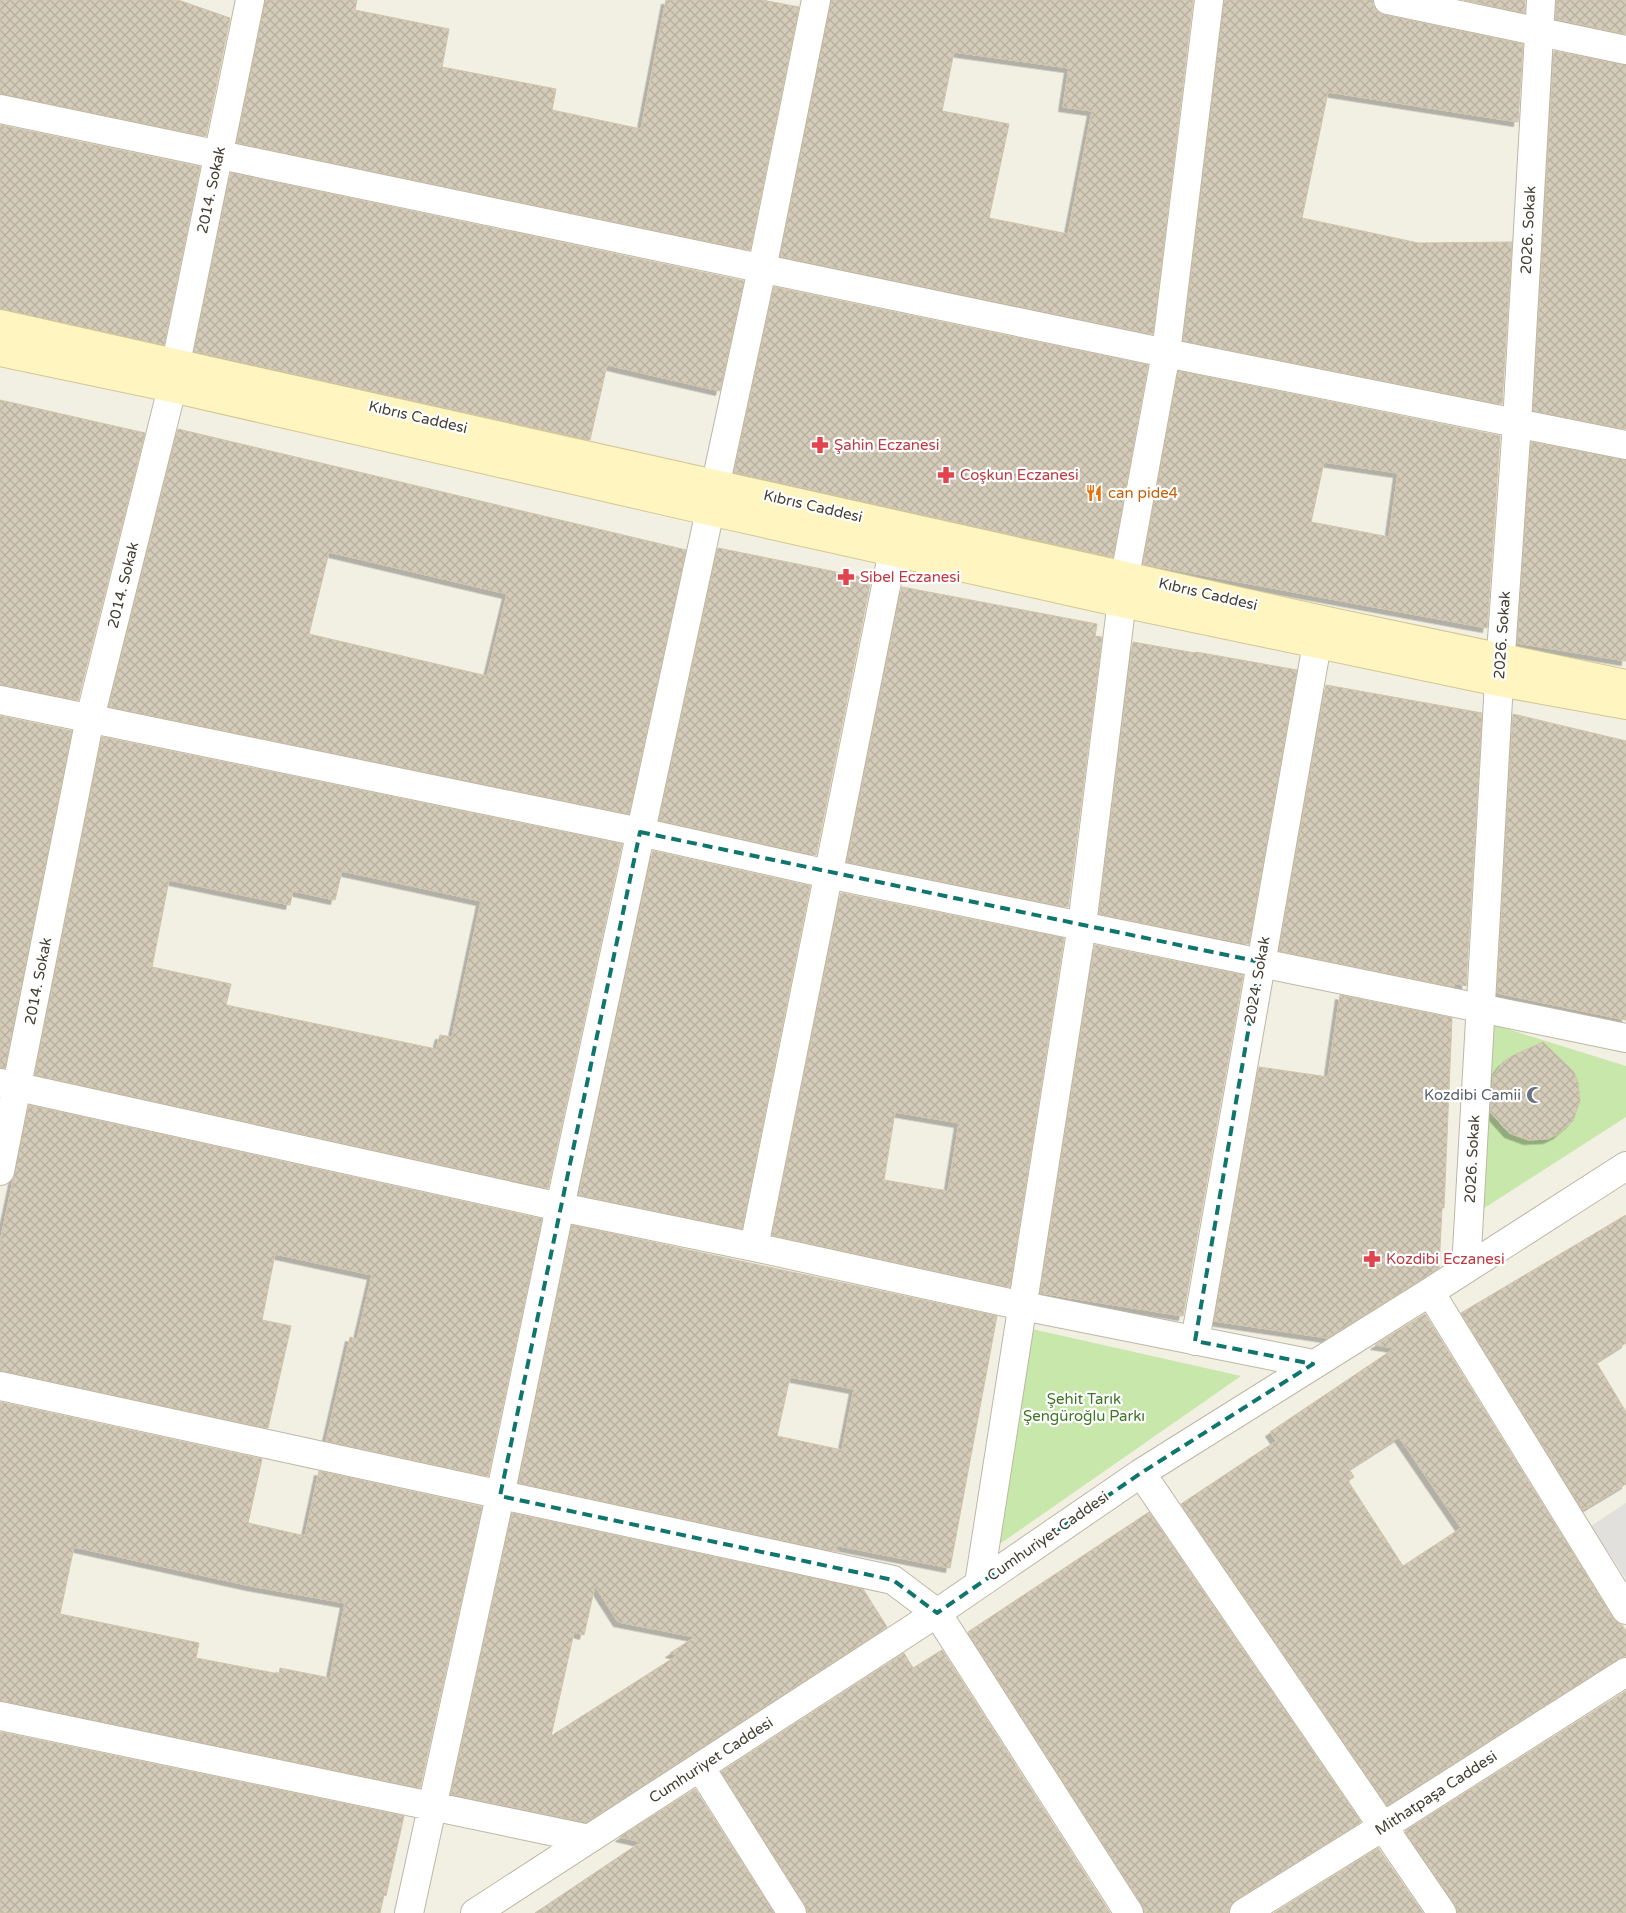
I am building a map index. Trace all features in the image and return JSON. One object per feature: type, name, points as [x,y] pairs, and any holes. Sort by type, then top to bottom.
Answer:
[{"type":"main road","name":"Kıbrıs Caddesi","points":[[0,324],[174,375],[709,512],[893,551],[1122,603],[1320,632],[1499,670],[1626,705]]},
{"type":"main road","name":"Kıbrıs Caddesi","points":[[0,352],[174,375],[715,484],[1125,576],[1320,632]]},
{"type":"main road","name":"Kıbrıs Caddesi","points":[[1499,670],[1626,684]]},
{"type":"street","name":"2014. Sokak","points":[[0,1171],[9,1085],[90,718],[174,375],[250,0]]},
{"type":"street","points":[[409,1913],[762,269],[816,0]]},
{"type":"street","points":[[979,1584],[1082,925],[1125,576],[1166,353],[1209,0]]},
{"type":"street","points":[[1388,0],[1626,50]]},
{"type":"street","name":"2026. Sokak","points":[[1466,1269],[1499,670],[1517,423],[1541,0]]},
{"type":"street","points":[[0,109],[1166,353],[1626,445]]},
{"type":"street","points":[[754,1247],[893,551],[896,524]]},
{"type":"street","name":"2024. Sokak","points":[[1194,1341],[1320,632]]},
{"type":"street","points":[[0,700],[640,832],[828,874],[1626,1038]]},
{"type":"street","points":[[9,1085],[560,1207],[1023,1306],[1313,1364]]},
{"type":"street","name":"Cumhuriyet Caddesi","points":[[475,1913],[937,1613],[1141,1473],[1430,1292],[1626,1166]]},
{"type":"street","points":[[1430,1292],[1626,1610]]},
{"type":"street","points":[[0,1386],[893,1580],[937,1613],[1129,1913]]},
{"type":"street","points":[[1141,1473],[1442,1913]]},
{"type":"street","name":"Mithatpaşa Caddesi","points":[[1244,1913],[1626,1672]]},
{"type":"street","points":[[0,1716],[589,1838]]},
{"type":"street","points":[[700,1767],[792,1913]]},
{"type":"highlighted area","points":[[640,832],[1260,962],[1195,1341],[1313,1364],[1141,1473],[937,1613],[893,1580],[500,1496]]},
{"type":"green space","points":[[1488,1023],[1626,1066],[1626,1117],[1478,1212]]},
{"type":"green space","name":"Şehit Tarık Şengüroğlu Parkı","points":[[1032,1329],[1241,1376],[994,1548]]},
{"type":"shaded area","points":[[1626,1503],[1626,1579],[1591,1526]]},
{"type":"building","points":[[0,0],[178,0],[230,18],[206,136],[0,94]]},
{"type":"building","points":[[265,0],[357,0],[355,10],[449,29],[442,67],[556,89],[552,110],[641,129],[666,0],[762,0],[799,7],[750,250],[237,143]]},
{"type":"building","points":[[831,0],[1193,0],[1153,334],[780,256]],"holes":[[[954,52],[1069,68],[1063,107],[1092,111],[1068,234],[989,218],[1009,124],[942,111]]]},
{"type":"building","points":[[1224,0],[1373,0],[1373,5],[1377,11],[1385,15],[1523,44],[1518,122],[1328,92],[1302,218],[1418,243],[1512,242],[1502,404],[1183,341]]},
{"type":"building","points":[[1464,0],[1525,0],[1525,13]]},
{"type":"building","points":[[1556,0],[1626,0],[1626,34],[1556,19]]},
{"type":"building","points":[[1554,51],[1626,65],[1626,429],[1533,411]]},
{"type":"building","points":[[0,125],[200,167],[164,345],[0,309]]},
{"type":"building","points":[[231,173],[744,281],[720,391],[607,365],[590,440],[194,351]]},
{"type":"building","points":[[774,287],[1148,365],[1113,557],[734,472]]},
{"type":"building","points":[[1178,371],[1500,436],[1487,628],[1143,564]],"holes":[[[1324,462],[1398,473],[1389,537],[1311,522]]]},
{"type":"building","points":[[0,400],[145,433],[78,700],[0,685]]},
{"type":"building","points":[[178,429],[686,550],[629,814],[109,707]],"holes":[[[329,552],[507,594],[487,676],[309,634]]]},
{"type":"building","points":[[1531,442],[1626,460],[1626,661],[1517,643]]},
{"type":"building","points":[[718,548],[871,579],[816,855],[659,820]]},
{"type":"building","points":[[902,587],[1097,624],[1095,636],[1102,637],[1068,907],[847,862]]},
{"type":"building","points":[[1133,642],[1297,670],[1249,944],[1099,914]]},
{"type":"building","points":[[1326,685],[1482,713],[1466,986],[1454,983],[1454,987],[1279,951]]},
{"type":"building","points":[[1513,714],[1626,741],[1626,1020],[1497,993]]},
{"type":"building","points":[[0,716],[72,731],[5,1068],[0,1068]]},
{"type":"building","points":[[102,737],[622,844],[548,1188],[35,1075]],"holes":[[[342,871],[481,901],[452,1037],[440,1035],[436,1049],[226,1005],[231,984],[152,967],[169,880],[290,905],[293,891],[335,900]]]},
{"type":"building","points":[[653,851],[810,886],[742,1229],[579,1195]]},
{"type":"building","points":[[841,893],[1064,938],[1010,1287],[772,1235]],"holes":[[[895,1112],[959,1123],[948,1191],[884,1180]]]},
{"type":"building","points":[[1095,945],[1243,975],[1183,1316],[1040,1293]]},
{"type":"building","points":[[1340,995],[1452,1018],[1444,1208],[1442,1208],[1439,1268],[1327,1338],[1214,1321],[1259,1067],[1328,1077]]},
{"type":"building","name":"Kozdibi Camii","points":[[1543,1042],[1574,1072],[1578,1082],[1580,1101],[1573,1121],[1558,1134],[1548,1139],[1528,1140],[1509,1133],[1490,1112],[1493,1076],[1503,1062]]},
{"type":"building","points":[[29,1105],[542,1219],[488,1476],[326,1441],[350,1337],[357,1339],[372,1275],[275,1254],[262,1320],[291,1326],[268,1428],[0,1371],[0,1242]]},
{"type":"building","points":[[1626,1215],[1626,1343],[1596,1362],[1626,1412],[1626,1484],[1583,1510],[1461,1313]]},
{"type":"building","points":[[572,1225],[997,1316],[950,1568],[834,1545],[839,1552],[519,1483]],"holes":[[[790,1377],[854,1389],[842,1450],[777,1436]]]},
{"type":"building","points":[[1425,1314],[1613,1618],[1626,1631],[1626,1656],[1618,1659],[1387,1805],[1181,1504],[1276,1441],[1270,1432],[1395,1348],[1375,1345]],"holes":[[[1399,1437],[1461,1528],[1403,1566],[1348,1481],[1354,1477],[1349,1469]]]},
{"type":"building","points":[[0,1402],[262,1459],[248,1523],[305,1536],[319,1471],[482,1507],[420,1788],[0,1701]],"holes":[[[74,1547],[251,1586],[345,1603],[330,1678],[280,1668],[279,1674],[196,1658],[199,1643],[60,1614]]]},
{"type":"building","points":[[1149,1512],[1361,1822],[1236,1900],[1231,1905],[1228,1913],[1145,1913],[1142,1905],[968,1632]]},
{"type":"building","points":[[512,1513],[863,1589],[887,1627],[586,1822],[451,1794]],"holes":[[[595,1586],[618,1622],[695,1637],[670,1653],[678,1655],[551,1736],[574,1632],[584,1635]]]},
{"type":"building","points":[[942,1650],[1110,1913],[808,1913],[805,1905],[721,1772],[904,1653],[913,1668]]},
{"type":"building","points":[[1626,1691],[1626,1913],[1457,1913],[1455,1904],[1405,1831]]},
{"type":"building","points":[[0,1732],[404,1816],[386,1896],[384,1895],[380,1913],[0,1913]]},
{"type":"building","points":[[695,1789],[774,1913],[535,1913],[641,1842],[620,1837]]},
{"type":"building","points":[[1378,1848],[1423,1913],[1274,1913]]},
{"type":"place","name":"Şahin Eczanesi","points":[[820,445]]},
{"type":"place","name":"Coşkun Eczanesi","points":[[946,475]]},
{"type":"place","name":"can pide4","points":[[1094,493]]},
{"type":"place","name":"Sibel Eczanesi","points":[[846,577]]},
{"type":"place","name":"Kozdibi Camii","points":[[1535,1095]]},
{"type":"place","name":"Kozdibi Eczanesi","points":[[1372,1259]]}]
